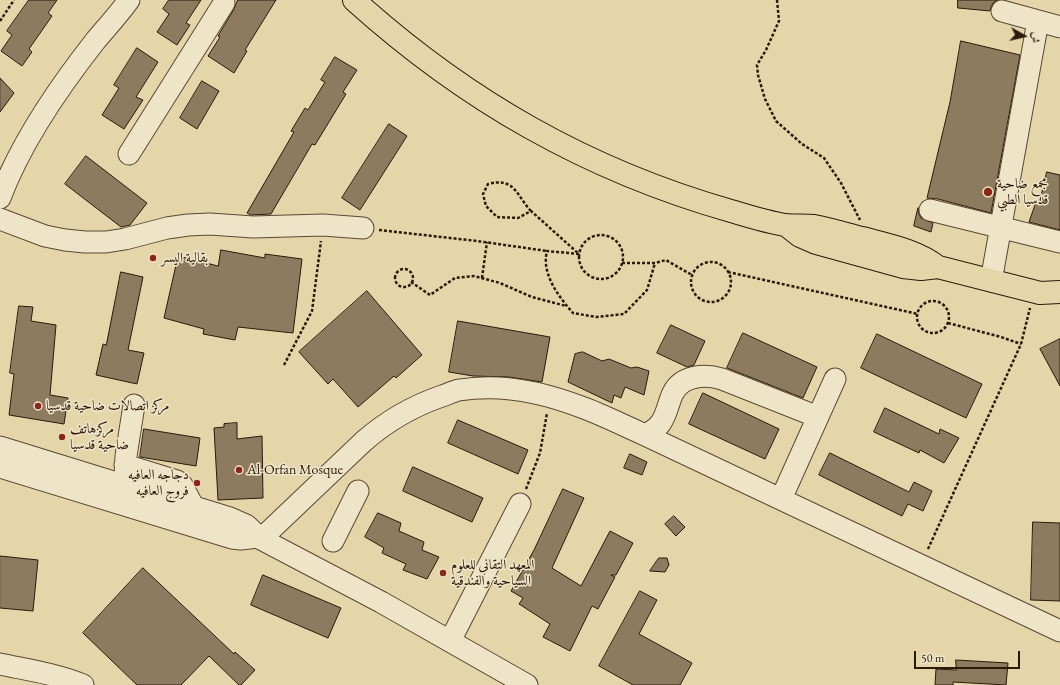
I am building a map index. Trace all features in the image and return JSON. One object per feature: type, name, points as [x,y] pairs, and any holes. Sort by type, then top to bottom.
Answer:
[{"type":"main road","points":[[354,0],[387,29],[451,79],[520,123],[593,160],[668,191],[707,204],[786,225],[805,225],[824,228],[869,240],[916,254],[938,267],[992,281],[1045,292],[1046,297],[1060,304]]},
{"type":"main road","points":[[786,225],[800,236],[816,243],[903,267],[921,269],[938,267]]},
{"type":"street","points":[[0,177],[8,160],[45,106],[87,52],[122,1]]},
{"type":"street","points":[[129,154],[224,3]]},
{"type":"street","points":[[1002,11],[1060,27]]},
{"type":"street","points":[[992,281],[1038,21]]},
{"type":"street","points":[[0,198],[15,163],[45,106]]},
{"type":"street","points":[[930,210],[1060,242]]},
{"type":"street","points":[[0,219],[45,236],[85,242],[106,242],[125,239],[167,228],[188,225],[210,224],[252,227],[323,225],[363,228]]},
{"type":"street","points":[[645,435],[654,431],[661,424],[673,392],[685,381],[700,376],[711,376],[722,379],[818,417]]},
{"type":"street","points":[[781,499],[835,379]]},
{"type":"street","points":[[0,467],[232,538],[260,538],[378,429],[404,413],[430,400],[459,390],[486,388],[519,390],[549,396],[585,408],[1060,631]]},
{"type":"street","points":[[124,475],[134,405]]},
{"type":"street","points":[[0,448],[124,475],[193,506],[238,521],[260,538],[381,602],[527,685]]},
{"type":"street","points":[[333,541],[358,491]]},
{"type":"street","points":[[450,641],[523,498]]},
{"type":"street","points":[[0,664],[21,677],[61,678],[83,685]]},
{"type":"path","points":[[0,20],[14,0]]},
{"type":"path","points":[[777,0],[779,20],[757,65],[758,75],[765,99],[776,121],[802,144],[824,158],[841,183],[869,240]]},
{"type":"path","points":[[531,211],[518,218],[497,217],[486,206],[483,194],[488,184],[499,181],[510,185],[518,192],[522,201],[531,211],[579,254]]},
{"type":"path","points":[[284,365],[312,311],[323,225]]},
{"type":"path","points":[[363,228],[579,254]]},
{"type":"path","points":[[598,234],[613,237],[622,249],[623,256],[619,270],[614,275],[600,279],[587,274],[582,268],[579,254],[581,247],[586,241],[592,236],[598,234]]},
{"type":"path","points":[[482,278],[487,242]]},
{"type":"path","points":[[547,251],[545,258],[550,279],[560,297],[573,313],[596,317],[624,314],[647,290],[654,263]]},
{"type":"path","points":[[622,263],[654,263],[666,260],[692,275]]},
{"type":"path","points":[[706,263],[719,264],[728,272],[731,285],[724,297],[713,302],[706,301],[700,299],[695,294],[691,282],[692,275],[700,265],[706,263]]},
{"type":"path","points":[[402,269],[407,270],[411,274],[411,282],[407,286],[401,286],[395,280],[397,272],[402,269]]},
{"type":"path","points":[[728,272],[918,314]]},
{"type":"path","points":[[411,282],[430,295],[455,278],[474,276],[500,282],[532,298],[567,306]]},
{"type":"path","points":[[920,566],[1045,292]]},
{"type":"path","points":[[938,301],[946,308],[949,318],[948,323],[941,330],[931,333],[926,331],[919,324],[918,314],[920,308],[927,302],[938,301]]},
{"type":"path","points":[[948,323],[1022,344]]},
{"type":"path","points":[[523,498],[540,453],[547,412]]},
{"type":"building","points":[[29,0],[57,0],[48,13],[52,16],[29,49],[32,52],[22,66],[1,51],[12,35],[7,31]]},
{"type":"building","points":[[169,0],[201,0],[186,23],[190,25],[177,45],[157,32],[169,14],[163,9]]},
{"type":"building","points":[[238,0],[276,0],[245,50],[247,51],[234,73],[208,56],[220,37],[218,36]]},
{"type":"building","points":[[958,0],[998,0],[993,3],[990,11],[958,8]]},
{"type":"building","points":[[961,41],[1020,55],[991,213],[938,199],[927,198],[950,102]]},
{"type":"building","points":[[137,48],[158,62],[136,97],[143,100],[124,129],[102,115],[119,88],[114,85]]},
{"type":"building","points":[[335,57],[357,70],[343,92],[346,94],[315,145],[312,144],[271,214],[251,215],[247,213],[294,132],[291,131],[305,108],[308,110],[325,82],[321,80]]},
{"type":"building","points":[[0,78],[14,93],[0,112]]},
{"type":"building","points":[[202,81],[219,91],[197,129],[180,118]]},
{"type":"building","points":[[389,124],[407,136],[360,210],[342,198]]},
{"type":"building","points":[[86,156],[147,203],[130,225],[121,227],[65,184]]},
{"type":"building","points":[[1047,172],[1060,175],[1060,230],[1029,222],[1036,202],[1039,203]]},
{"type":"building","points":[[918,208],[921,218],[933,223],[931,232],[914,226]]},
{"type":"building","points":[[221,250],[265,258],[265,254],[302,259],[293,333],[238,327],[235,340],[203,334],[204,329],[164,318],[178,256],[218,266]]},
{"type":"building","points":[[121,272],[143,277],[128,350],[144,353],[137,384],[96,375],[103,344],[106,345]]},
{"type":"building","points":[[367,291],[422,355],[396,378],[394,376],[358,407],[333,379],[328,384],[299,352]]},
{"type":"building","points":[[19,306],[33,307],[31,321],[56,325],[50,395],[68,398],[64,424],[9,415],[14,374],[10,373]]},
{"type":"building","points":[[458,321],[550,337],[542,382],[509,377],[473,376],[449,372]]},
{"type":"building","points":[[671,325],[705,341],[694,365],[687,367],[657,353]]},
{"type":"building","points":[[743,333],[817,367],[803,398],[727,368]]},
{"type":"building","points":[[877,334],[982,384],[966,418],[861,368]]},
{"type":"building","points":[[1060,339],[1060,386],[1040,349]]},
{"type":"building","points":[[583,352],[602,361],[609,359],[631,368],[637,367],[649,371],[644,395],[625,387],[621,398],[614,395],[612,403],[568,382],[575,354]]},
{"type":"building","points":[[703,393],[779,429],[765,459],[689,424]]},
{"type":"building","points":[[885,408],[939,434],[940,429],[959,438],[944,463],[920,450],[919,453],[874,432]]},
{"type":"building","points":[[458,420],[528,450],[518,474],[448,443]]},
{"type":"building","name":"Al-Orfan Mosque","points":[[237,423],[237,439],[262,436],[263,498],[218,500],[214,428],[224,427],[224,424]]},
{"type":"building","points":[[144,429],[200,438],[196,466],[140,457]]},
{"type":"building","points":[[830,453],[909,492],[914,482],[932,491],[923,511],[908,504],[902,516],[819,475]]},
{"type":"building","points":[[630,454],[647,462],[642,475],[624,468]]},
{"type":"building","points":[[413,467],[483,498],[472,522],[403,491]]},
{"type":"building","points":[[563,489],[584,498],[552,568],[581,586],[610,531],[633,543],[616,575],[611,575],[615,577],[598,609],[592,606],[570,651],[543,637],[550,624],[519,604],[523,598],[511,591],[534,550]]},
{"type":"building","points":[[378,513],[401,523],[399,531],[424,542],[422,550],[439,557],[427,579],[403,570],[406,564],[382,553],[384,548],[365,537]]},
{"type":"building","points":[[674,516],[685,527],[676,536],[665,524]]},
{"type":"building","points":[[1033,522],[1060,523],[1060,601],[1031,600]]},
{"type":"building","points":[[0,556],[38,560],[33,611],[0,608]]},
{"type":"building","points":[[659,558],[667,558],[669,565],[665,572],[650,571]]},
{"type":"building","points":[[143,568],[234,654],[235,652],[255,670],[241,685],[239,685],[209,656],[181,685],[137,685],[83,633]]},
{"type":"building","points":[[263,575],[341,608],[328,638],[251,605]]},
{"type":"building","points":[[640,591],[657,600],[639,634],[692,663],[680,685],[633,685],[599,666]]},
{"type":"building","points":[[956,660],[1008,663],[1006,685],[953,682],[953,685],[935,685],[936,669],[956,670]]},
{"type":"place","name":"مجمع ضاحية قدسيا الطبي","points":[[988,192]]},
{"type":"place","name":"بقالية اليسر","points":[[153,258]]},
{"type":"place","name":"مركز اتصالات ضاحية قدسيا","points":[[38,406]]},
{"type":"place","name":"مركزهاتف ضاحية قدسيا","points":[[62,437]]},
{"type":"place","name":"Al-Orfan Mosque","points":[[239,470]]},
{"type":"place","name":"دجاجه العافيه فروج العافيه","points":[[197,483]]},
{"type":"place","name":"المعهد التقاني للعلوم السياحية والفندقية","points":[[443,573]]}]
